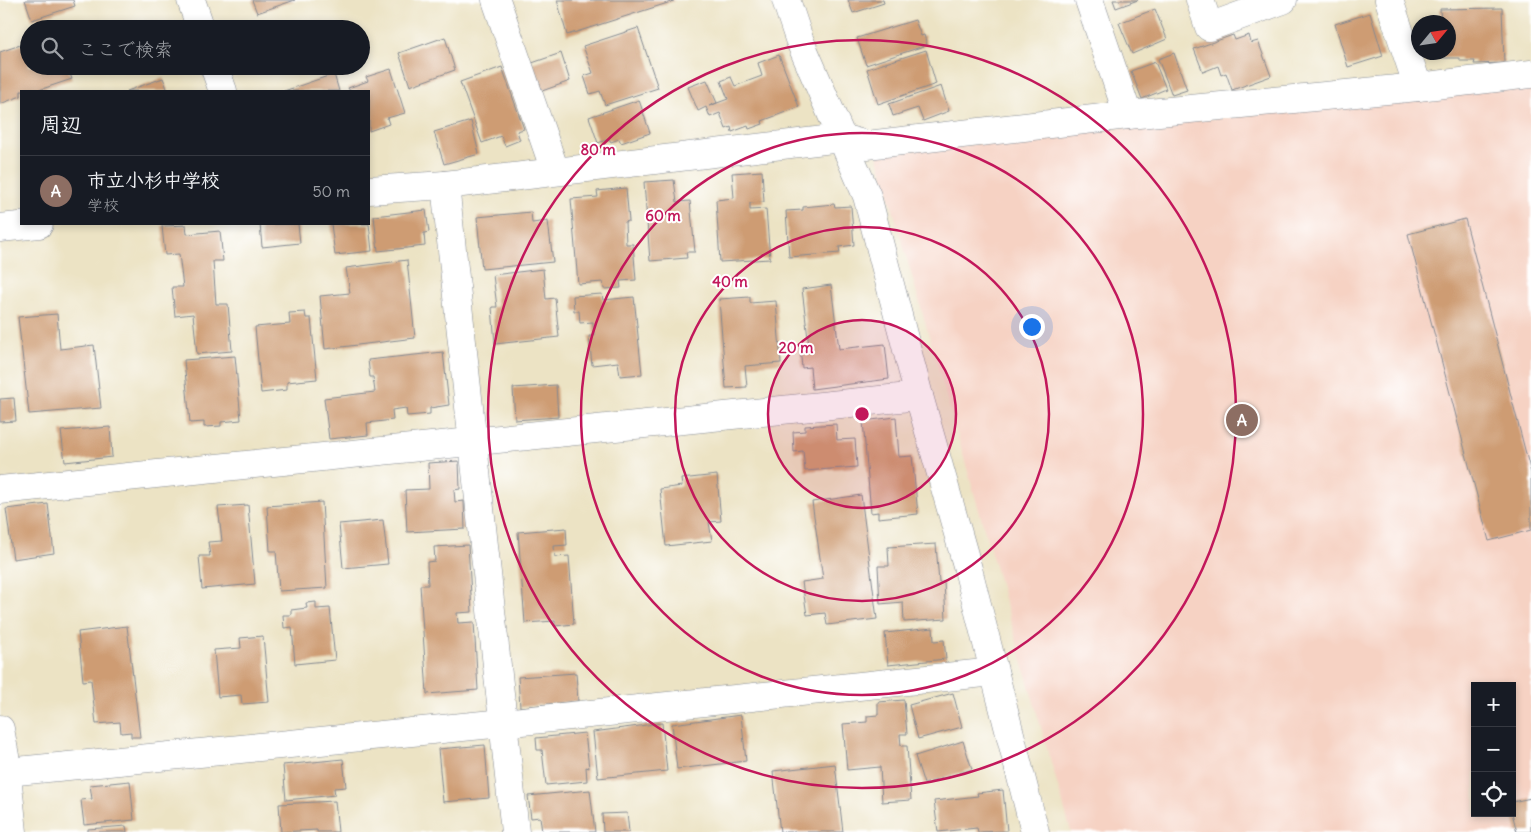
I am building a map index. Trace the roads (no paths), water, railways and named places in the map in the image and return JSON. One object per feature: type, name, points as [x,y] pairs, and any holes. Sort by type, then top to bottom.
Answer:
[{"type":"street","points":[[191,0],[198,20]]},
{"type":"street","points":[[496,0],[555,171]]},
{"type":"street","points":[[786,0],[799,39],[867,196],[919,396],[968,569],[1035,832]]},
{"type":"street","points":[[1088,0],[1128,115]]},
{"type":"street","points":[[1200,0],[1209,27],[1283,0]]},
{"type":"street","points":[[1389,0],[1418,87]]},
{"type":"street","points":[[370,190],[445,185],[841,138],[867,145],[1128,115],[1531,74]]},
{"type":"street","points":[[217,75],[223,90]]},
{"type":"street","points":[[445,185],[515,832]]},
{"type":"street","points":[[0,228],[29,225]]},
{"type":"street","points":[[0,490],[919,396]]},
{"type":"street","points":[[5,776],[44,770],[994,672]]},
{"type":"street","points":[[0,729],[13,832]]},
{"type":"place","name":"市立小杉中学校","points":[[1242,420]]}]
